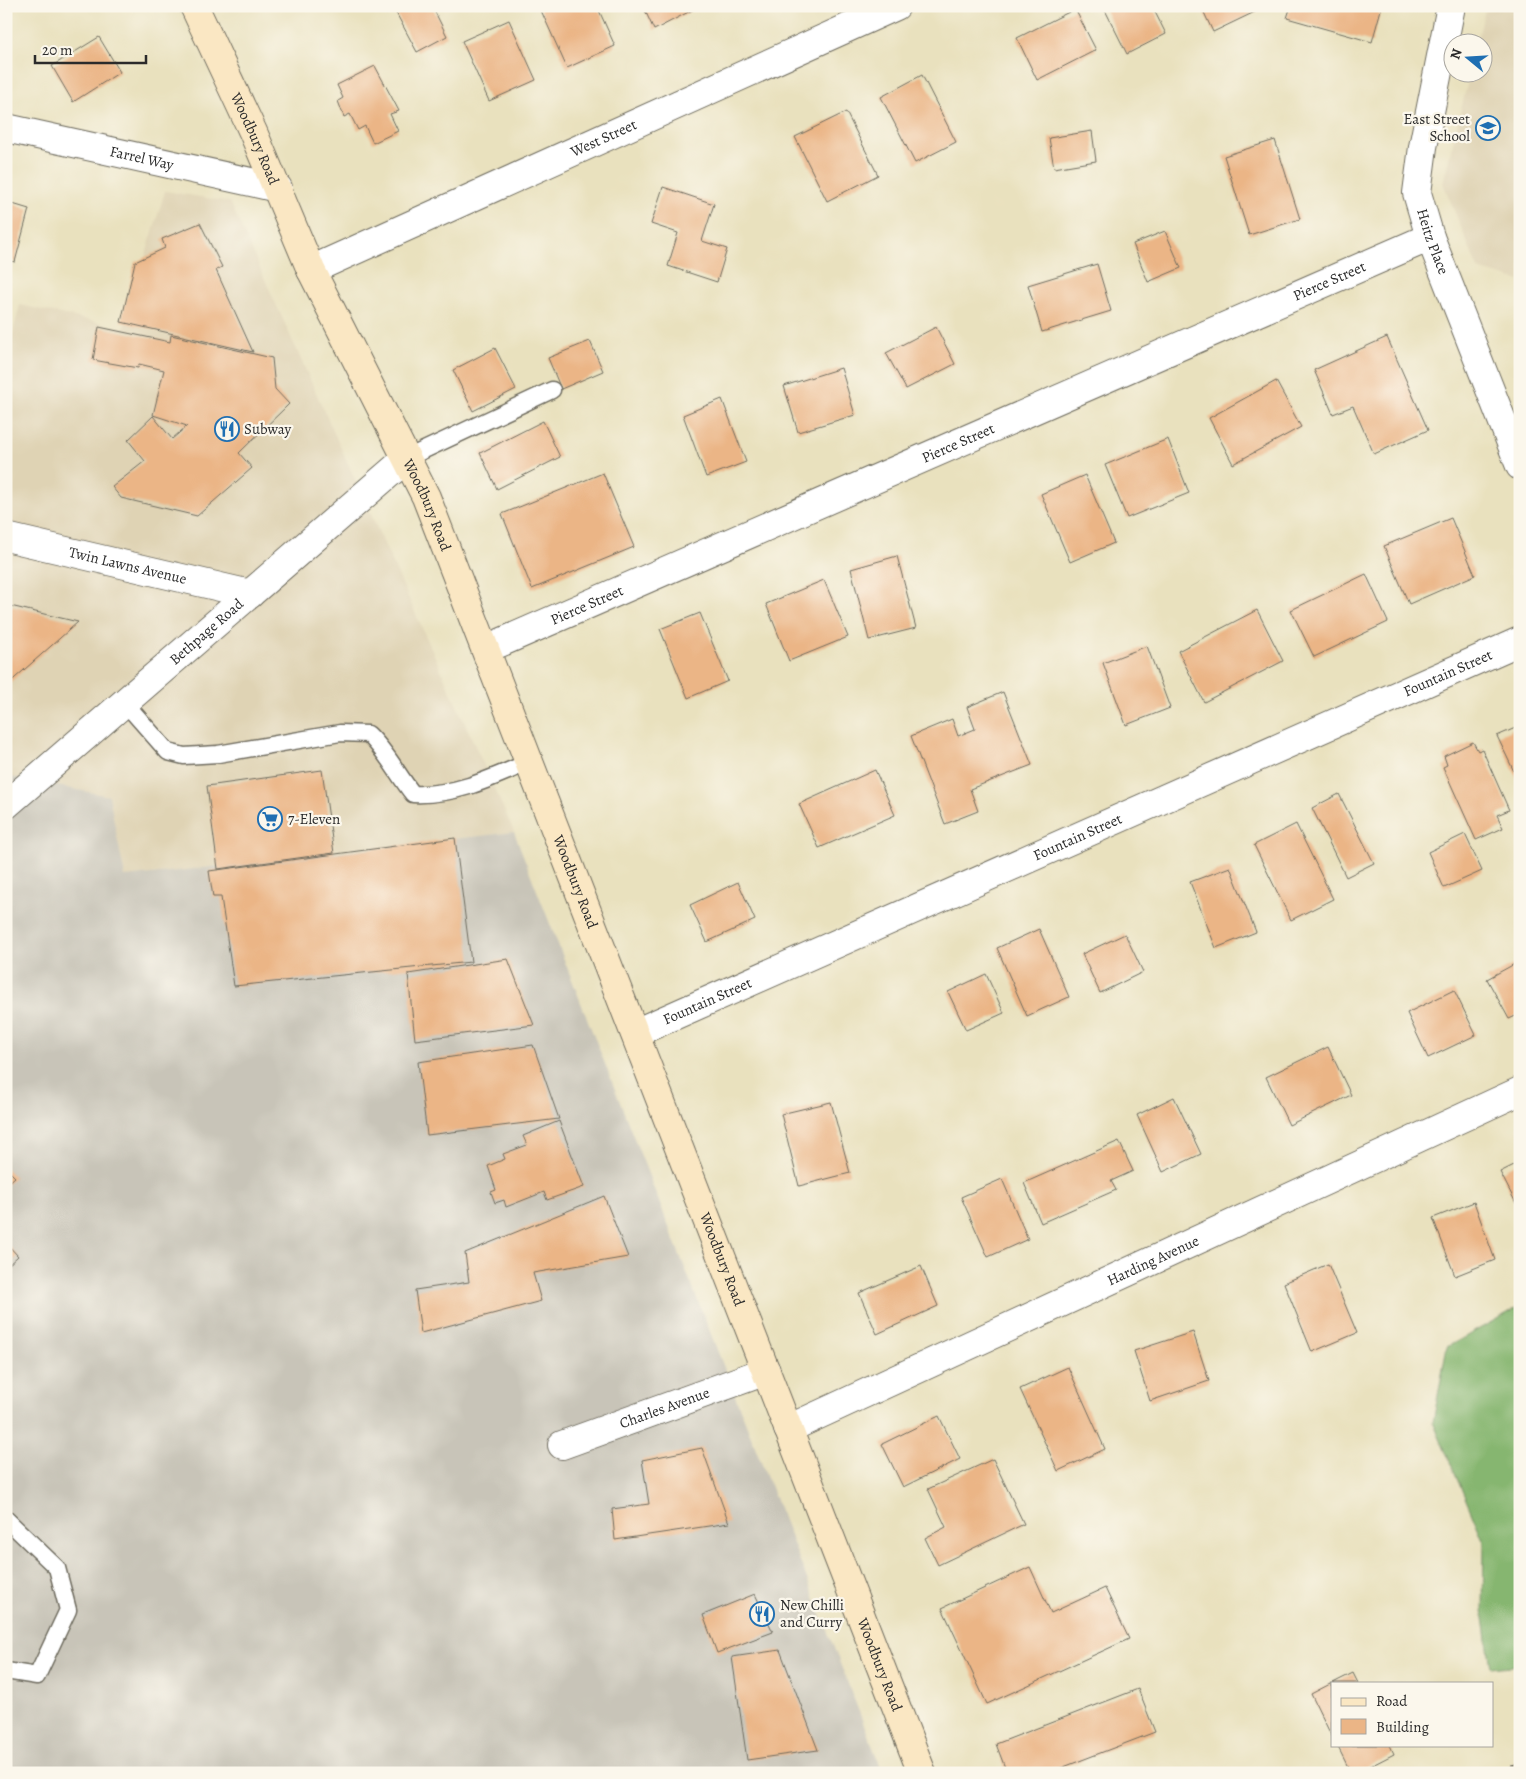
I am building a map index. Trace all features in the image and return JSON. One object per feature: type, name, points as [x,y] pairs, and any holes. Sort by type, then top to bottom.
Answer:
[{"type":"main road","name":"Woodbury Road","points":[[194,6],[278,188],[311,270],[430,507],[922,1773]]},
{"type":"street","name":"West Street","points":[[311,270],[896,6]]},
{"type":"street","name":"Heitz Place","points":[[1451,6],[1423,147],[1417,193],[1430,237],[1520,466]]},
{"type":"street","name":"Farrel Way","points":[[6,128],[278,188]]},
{"type":"street","name":"Pierce Street","points":[[486,649],[1430,237]]},
{"type":"street","name":"Bethpage Road","points":[[10,797],[124,703],[407,458]]},
{"type":"street","name":"Twin Lawns Avenue","points":[[6,537],[250,594]]},
{"type":"street","name":"Fountain Street","points":[[635,1033],[1520,641]]},
{"type":"street","name":"Harding Avenue","points":[[788,1429],[1520,1091]]},
{"type":"street","name":"Charles Avenue","points":[[562,1445],[766,1371]]},
{"type":"lane","points":[[407,458],[552,390]]},
{"type":"lane","points":[[124,703],[168,752],[184,756],[218,754],[340,733],[368,734],[382,747],[402,781],[413,794],[430,795],[471,787],[530,762]]},
{"type":"lane","points":[[6,1519],[57,1568],[68,1610],[37,1676],[6,1671]]},
{"type":"shaded area","name":"East Street School","points":[[1486,6],[1520,6],[1520,281],[1478,269],[1443,183],[1468,82],[1494,82],[1494,32],[1480,32]]},
{"type":"shaded area","points":[[165,191],[230,202],[514,832],[125,877],[108,796],[6,776],[6,359],[20,305],[124,328]]},
{"type":"shaded area","points":[[6,776],[109,796],[125,877],[514,832],[883,1773],[6,1773]]},
{"type":"green space","points":[[1520,1306],[1520,1665],[1491,1668],[1483,1611],[1484,1542],[1433,1422],[1447,1347]]},
{"type":"building","points":[[399,6],[432,6],[447,36],[417,52],[394,9]]},
{"type":"building","points":[[539,6],[597,6],[615,46],[567,68]]},
{"type":"building","points":[[643,6],[700,6],[654,30]]},
{"type":"building","points":[[1103,6],[1152,6],[1166,34],[1127,54]]},
{"type":"building","points":[[1201,6],[1262,6],[1263,8],[1213,32]]},
{"type":"building","points":[[1291,6],[1382,6],[1372,42],[1287,18]]},
{"type":"building","points":[[1075,9],[1096,50],[1037,80],[1017,38]]},
{"type":"building","points":[[509,20],[536,80],[489,101],[462,41]]},
{"type":"building","points":[[99,37],[120,72],[73,102],[52,66]]},
{"type":"building","points":[[375,66],[399,111],[390,114],[398,131],[373,143],[365,126],[358,130],[350,114],[344,117],[338,101],[343,98],[337,85]]},
{"type":"building","points":[[922,75],[956,142],[915,163],[881,97]]},
{"type":"building","points":[[846,112],[878,175],[827,201],[795,137]]},
{"type":"building","points":[[1092,131],[1096,161],[1054,168],[1049,138]]},
{"type":"building","points":[[1275,140],[1300,219],[1249,235],[1224,156]]},
{"type":"building","points":[[663,187],[714,204],[702,241],[727,249],[717,282],[668,266],[678,233],[651,224]]},
{"type":"building","points":[[6,202],[29,209],[15,262],[6,260]]},
{"type":"building","points":[[200,223],[222,267],[216,270],[253,352],[121,322],[135,262],[165,248],[162,239]]},
{"type":"building","points":[[1165,231],[1181,268],[1148,282],[1133,244]]},
{"type":"building","points":[[1097,264],[1111,311],[1042,332],[1028,285]]},
{"type":"building","points":[[99,327],[170,342],[171,335],[272,358],[275,389],[289,404],[239,453],[252,468],[197,516],[121,498],[112,487],[145,461],[128,440],[153,416],[172,439],[187,426],[153,415],[164,370],[139,364],[138,368],[93,360]]},
{"type":"building","points":[[936,327],[955,364],[906,389],[886,353]]},
{"type":"building","points":[[1387,337],[1428,430],[1374,454],[1353,406],[1333,414],[1314,370]]},
{"type":"building","points":[[590,341],[603,371],[561,389],[548,358]]},
{"type":"building","points":[[495,348],[516,389],[473,411],[453,370]]},
{"type":"building","points":[[841,368],[855,415],[798,432],[784,386]]},
{"type":"building","points":[[1276,381],[1301,427],[1233,464],[1209,418]]},
{"type":"building","points":[[722,399],[746,462],[706,477],[683,415]]},
{"type":"building","points":[[543,421],[560,457],[497,489],[480,453]]},
{"type":"building","points":[[1168,439],[1189,493],[1127,518],[1105,465]]},
{"type":"building","points":[[603,473],[634,547],[532,589],[502,514]]},
{"type":"building","points":[[1085,475],[1114,543],[1070,562],[1041,494]]},
{"type":"building","points":[[1451,518],[1475,575],[1409,604],[1384,546]]},
{"type":"building","points":[[897,556],[916,628],[869,640],[851,569]]},
{"type":"building","points":[[1366,574],[1388,622],[1314,657],[1291,610]]},
{"type":"building","points":[[824,580],[848,637],[789,661],[766,604]]},
{"type":"building","points":[[6,605],[78,622],[6,686]]},
{"type":"building","points":[[1257,610],[1283,661],[1204,702],[1178,651]]},
{"type":"building","points":[[700,613],[728,681],[688,698],[660,629]]},
{"type":"building","points":[[1147,646],[1170,708],[1126,725],[1103,663]]},
{"type":"building","points":[[1003,692],[1032,765],[970,789],[978,811],[945,824],[911,736],[952,719],[958,736],[975,729],[967,707]]},
{"type":"building","points":[[1520,726],[1520,784],[1497,736]]},
{"type":"building","points":[[1473,742],[1478,751],[1482,749],[1509,810],[1497,815],[1503,828],[1476,840],[1443,767],[1447,765],[1444,756]]},
{"type":"building","name":"7-Eleven","points":[[322,770],[334,853],[218,869],[207,786]]},
{"type":"building","points":[[875,770],[895,815],[819,848],[799,804]]},
{"type":"building","points":[[1339,794],[1374,863],[1346,877],[1312,808]]},
{"type":"building","points":[[1296,824],[1333,899],[1291,920],[1254,845]]},
{"type":"building","points":[[1465,834],[1482,871],[1444,888],[1428,852]]},
{"type":"building","points":[[455,838],[471,962],[234,986],[221,897],[213,897],[209,871]]},
{"type":"building","points":[[1230,867],[1256,932],[1216,948],[1190,882]]},
{"type":"building","points":[[738,882],[755,920],[707,942],[690,905]]},
{"type":"building","points":[[1039,929],[1069,997],[1027,1016],[997,948]]},
{"type":"building","points":[[1125,934],[1143,972],[1100,993],[1082,954]]},
{"type":"building","points":[[508,959],[534,1025],[415,1040],[408,974]]},
{"type":"building","points":[[1520,961],[1520,1014],[1509,1019],[1487,979]]},
{"type":"building","points":[[986,974],[1004,1013],[966,1030],[948,992]]},
{"type":"building","points":[[1454,990],[1476,1035],[1428,1058],[1407,1013]]},
{"type":"building","points":[[533,1045],[559,1119],[427,1135],[418,1062]]},
{"type":"building","points":[[1328,1047],[1351,1095],[1289,1125],[1266,1077]]},
{"type":"building","points":[[1174,1097],[1201,1154],[1163,1172],[1137,1115]]},
{"type":"building","points":[[831,1102],[850,1173],[799,1186],[781,1114]]},
{"type":"building","points":[[559,1121],[584,1187],[547,1200],[544,1192],[506,1207],[504,1200],[495,1203],[491,1192],[496,1190],[488,1166],[505,1159],[503,1154],[527,1145],[523,1136]]},
{"type":"building","points":[[1119,1141],[1133,1171],[1111,1181],[1116,1190],[1041,1223],[1024,1183]]},
{"type":"building","points":[[1520,1162],[1520,1211],[1500,1172]]},
{"type":"building","points":[[6,1168],[15,1177],[6,1185]]},
{"type":"building","points":[[1002,1179],[1028,1239],[988,1257],[961,1197]]},
{"type":"building","points":[[604,1196],[628,1257],[533,1273],[541,1301],[421,1333],[415,1290],[469,1282],[465,1253]]},
{"type":"building","points":[[1474,1202],[1495,1260],[1455,1276],[1433,1218]]},
{"type":"building","points":[[6,1243],[18,1256],[6,1267]]},
{"type":"building","points":[[1328,1264],[1357,1333],[1312,1352],[1284,1283]]},
{"type":"building","points":[[921,1266],[938,1306],[877,1334],[859,1293]]},
{"type":"building","points":[[1193,1332],[1209,1381],[1150,1401],[1134,1351]]},
{"type":"building","points":[[1068,1367],[1105,1449],[1058,1471],[1020,1389]]},
{"type":"building","points":[[939,1416],[960,1459],[903,1487],[882,1444]]},
{"type":"building","points":[[702,1448],[729,1523],[615,1540],[612,1509],[649,1504],[642,1460]]},
{"type":"building","points":[[993,1459],[1024,1524],[938,1565],[925,1538],[946,1527],[928,1489]]},
{"type":"building","points":[[1030,1567],[1051,1613],[1105,1588],[1129,1639],[987,1704],[942,1608]]},
{"type":"building","points":[[755,1594],[773,1632],[717,1653],[703,1615]]},
{"type":"building","points":[[780,1650],[818,1750],[747,1760],[732,1657]]},
{"type":"building","points":[[1353,1673],[1358,1682],[1335,1682]]},
{"type":"building","points":[[1331,1684],[1331,1735],[1311,1694]]},
{"type":"building","points":[[1138,1689],[1155,1732],[1048,1773],[1007,1773],[996,1744]]},
{"type":"building","points":[[1338,1746],[1390,1746],[1394,1754],[1357,1773],[1351,1773]]},
{"type":"building","points":[[1520,1764],[1520,1773],[1513,1773],[1511,1766]]},
{"type":"place","name":"East Street School","points":[[1488,128]]},
{"type":"place","name":"Subway","points":[[227,429]]},
{"type":"place","name":"7-Eleven","points":[[270,819]]},
{"type":"place","name":"New Chilli and Curry","points":[[762,1614]]}]
